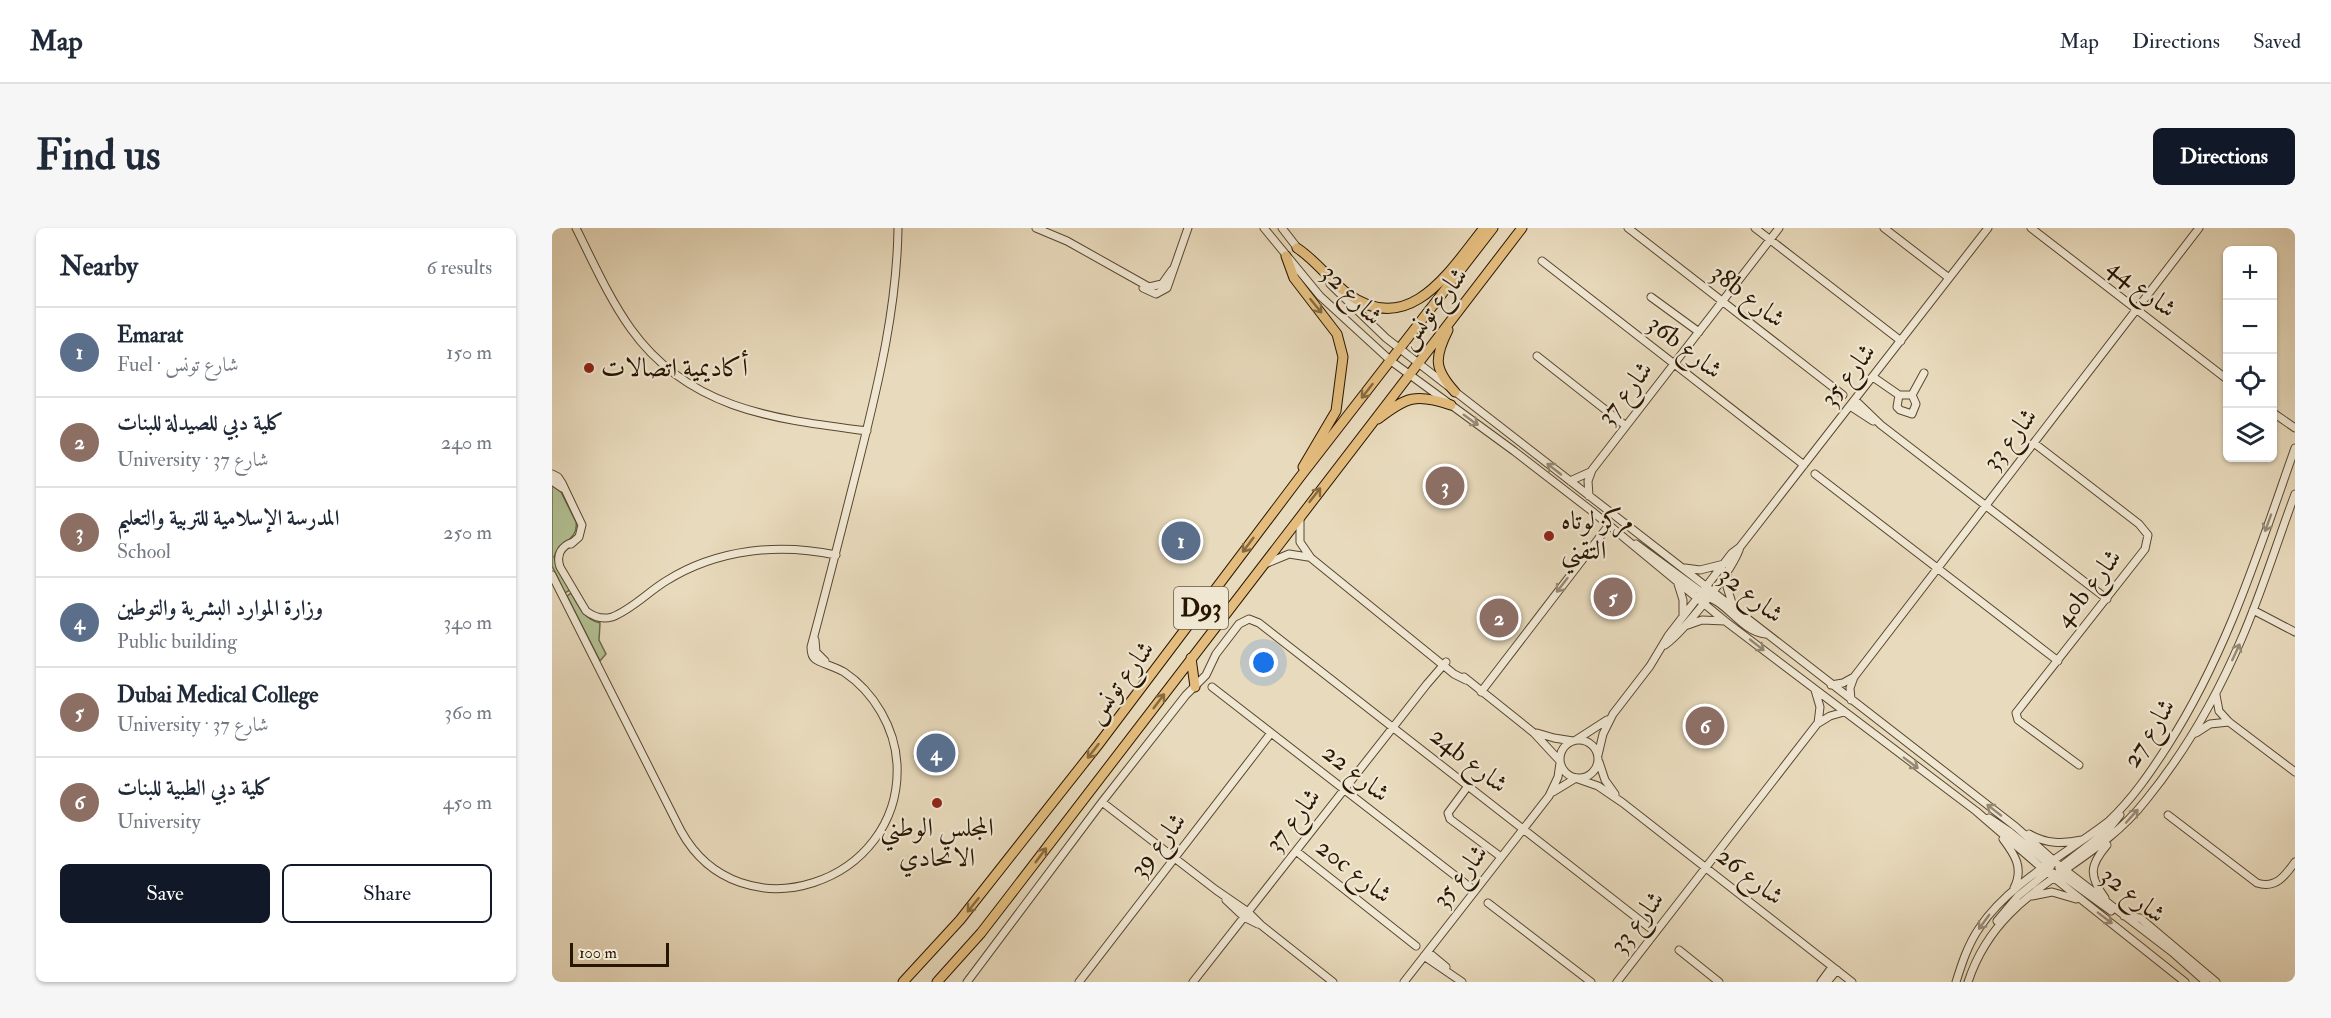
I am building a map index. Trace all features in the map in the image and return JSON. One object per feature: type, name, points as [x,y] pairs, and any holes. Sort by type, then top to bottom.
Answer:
[{"type":"main road","points":[[1297,248],[1350,296],[1372,306],[1388,307],[1413,302],[1429,294],[1484,228]]},
{"type":"main road","name":"شارع تونس","points":[[903,982],[946,936],[993,879],[1098,745],[1300,477],[1493,228]]},
{"type":"main road","name":"شارع تونس","points":[[937,982],[981,933],[1522,228]]},
{"type":"main road","points":[[1286,256],[1294,278],[1337,334],[1343,357],[1336,411],[1306,459],[1300,477]]},
{"type":"main road","points":[[1455,392],[1442,376],[1438,356],[1441,343],[1457,311]]},
{"type":"main road","points":[[1367,428],[1398,404],[1413,398],[1427,397],[1450,405]]},
{"type":"main road","points":[[1191,658],[1195,687]]},
{"type":"street","points":[[576,228],[615,304],[632,330],[677,376],[694,388],[733,406],[774,417],[866,433]]},
{"type":"street","points":[[552,575],[689,844],[707,865],[718,873],[744,884],[784,888],[811,884],[837,874],[870,847],[890,811],[896,787],[897,762],[888,726],[863,688],[846,674],[818,661],[811,653],[811,647],[866,433],[892,314],[898,228]]},
{"type":"street","points":[[1036,228],[1067,241],[1118,272],[1152,288],[1162,284],[1172,270],[1188,228]]},
{"type":"street","name":"شارع 32","points":[[1263,228],[1339,314],[1390,360],[1609,525],[1677,582],[1733,606],[1831,685],[2016,827],[2084,903],[2185,982]]},
{"type":"street","name":"شارع 32","points":[[1282,228],[1297,248],[1349,303],[1400,348],[1682,567],[1725,621],[1976,811],[1996,830],[2110,905],[2178,957],[2206,982]]},
{"type":"street","name":"38b شارع","points":[[1628,228],[1843,395]]},
{"type":"street","points":[[1755,228],[1901,341]]},
{"type":"street","name":"شارع 37","points":[[1570,481],[1592,470],[1779,228]]},
{"type":"street","points":[[1884,228],[1949,278]]},
{"type":"street","name":"شارع 35","points":[[1664,646],[1683,627],[1705,594],[1738,555],[1740,547],[1988,228]]},
{"type":"street","name":"شارع 44","points":[[2031,228],[2223,376]]},
{"type":"street","name":"شارع 33","points":[[1851,700],[1850,688],[1854,677],[2199,228]]},
{"type":"street","name":"36b شارع","points":[[1542,261],[1804,465]]},
{"type":"street","points":[[1651,297],[1699,332]]},
{"type":"street","points":[[1537,356],[1626,426]]},
{"type":"street","points":[[1912,395],[1924,373]]},
{"type":"street","points":[[1873,377],[1899,395],[1912,395]]},
{"type":"street","points":[[1899,395],[1897,407],[1903,413],[1912,414],[1916,404],[1912,395]]},
{"type":"street","points":[[1852,403],[2107,599]]},
{"type":"street","points":[[2277,415],[2295,428]]},
{"type":"street","name":"40b شارع","points":[[2034,443],[2146,531],[2148,540],[2145,549],[2017,711],[2015,717],[2079,765]]},
{"type":"street","name":"شارع 27","points":[[1968,982],[1977,957],[1993,931],[2084,840],[2125,806],[2152,770],[2182,723],[2214,664],[2240,603],[2295,448]]},
{"type":"street","points":[[1589,496],[1588,481],[1592,470]]},
{"type":"street","points":[[552,474],[560,479],[582,525],[579,537],[560,551],[559,562],[586,611],[591,615],[604,618],[624,610],[668,579],[716,558],[764,549],[809,551],[835,557]]},
{"type":"street","points":[[1815,474],[2058,661]]},
{"type":"street","points":[[552,481],[566,492]]},
{"type":"street","name":"شارع 27","points":[[1956,982],[1965,955],[1980,927],[2012,892],[2054,870],[2119,830],[2147,800],[2189,739],[2216,693],[2242,638],[2295,494]]},
{"type":"street","points":[[1300,515],[1300,542],[1311,558],[1527,728],[1560,761],[1565,773],[1577,779],[1590,776],[1597,767],[1598,758],[1592,745],[1582,740],[1554,738],[1527,728]]},
{"type":"street","points":[[1481,692],[1609,525]]},
{"type":"street","points":[[1631,543],[1642,546],[1755,631],[1767,634]]},
{"type":"street","points":[[1263,565],[1289,554],[1311,558]]},
{"type":"street","points":[[1682,567],[1700,570],[1725,568],[1728,593],[1733,606]]},
{"type":"street","points":[[1677,582],[1683,600],[1683,616]]},
{"type":"street","name":"شارع 35","points":[[1598,758],[1603,734],[1613,714],[1664,646],[1683,616],[1705,594]]},
{"type":"street","points":[[2253,610],[2295,632]]},
{"type":"street","name":"24b شارع","points":[[1206,675],[1216,654],[1239,624],[1246,620],[1256,621],[1656,932]]},
{"type":"street","points":[[1683,627],[1702,620],[1725,621]]},
{"type":"street","name":"شارع 37","points":[[1193,982],[1443,662]]},
{"type":"street","points":[[1194,676],[1206,675]]},
{"type":"street","points":[[968,982],[1102,802],[1186,695],[1206,675]]},
{"type":"street","points":[[1831,685],[1843,683],[1854,677]]},
{"type":"street","name":"شارع 22","points":[[1212,687],[1475,891]]},
{"type":"street","points":[[1815,690],[1821,713],[1817,724]]},
{"type":"street","points":[[2216,693],[2217,707],[2229,722],[2295,772]]},
{"type":"street","name":"شارع 33","points":[[1617,982],[1817,724],[1830,716],[1844,712]]},
{"type":"street","name":"شارع 35","points":[[1575,740],[1596,729],[1613,714]]},
{"type":"street","points":[[2189,739],[2210,724],[2229,722]]},
{"type":"street","name":"شارع 39","points":[[1079,982],[1270,733]]},
{"type":"street","points":[[1560,761],[1563,748],[1575,740]]},
{"type":"street","name":"شارع 26","points":[[1598,758],[1605,780],[1623,803]]},
{"type":"street","name":"شارع 35","points":[[1404,982],[1549,796],[1558,777],[1560,761]]},
{"type":"street","name":"شارع 35","points":[[1549,796],[1564,784],[1577,779]]},
{"type":"street","name":"شارع 26","points":[[1577,779],[1598,786],[1623,803],[1852,982]]},
{"type":"street","points":[[1468,786],[1448,813],[1450,819],[1501,857]]},
{"type":"street","points":[[1102,802],[1333,982]]},
{"type":"street","points":[[1993,931],[2003,911],[2018,896],[2108,830],[2118,819],[2125,806]]},
{"type":"street","points":[[1976,811],[2010,832],[2054,870],[2107,909],[2124,916],[2140,918],[2216,982]]},
{"type":"street","points":[[2168,815],[2257,883],[2270,885],[2282,880],[2295,862]]},
{"type":"street","points":[[2016,827],[2044,841],[2062,843],[2084,840]]},
{"type":"street","points":[[1996,830],[2018,863],[2019,876],[2012,892]]},
{"type":"street","points":[[2110,905],[2094,882],[2093,868],[2098,855],[2119,830]]},
{"type":"street","name":"20c شارع","points":[[1296,851],[1416,946]]},
{"type":"street","points":[[2019,903],[2046,892],[2066,895],[2084,903]]},
{"type":"street","points":[[1488,903],[1591,982]]},
{"type":"street","points":[[1679,950],[1719,982]]},
{"type":"street","points":[[1426,954],[1459,980]]},
{"type":"street","points":[[1821,982],[1834,968]]},
{"type":"street","points":[[1827,982],[1834,968]]},
{"type":"green space","points":[[552,484],[559,488],[576,522],[574,533],[554,557],[570,590],[565,593],[552,566]]},
{"type":"green space","points":[[571,593],[579,608],[594,621],[600,623],[599,640],[606,654],[600,661],[567,596]]},
{"type":"place","name":"أكاديمية اتصالات","points":[[589,368]]},
{"type":"place","name":"المدرسة الإسلامية للتربية والتعليم","points":[[1445,486]]},
{"type":"place","name":"مركز لوتاه التقني","points":[[1549,536]]},
{"type":"place","name":"Emarat","points":[[1181,541]]},
{"type":"place","name":"Dubai Medical College","points":[[1613,597]]},
{"type":"place","name":"كلية دبي للصيدلة للبنات","points":[[1499,618]]},
{"type":"place","name":"كلية دبي الطبية للبنات","points":[[1705,726]]},
{"type":"place","name":"وزارة الموارد البشرية والتوطين","points":[[936,753]]},
{"type":"place","name":"المجلس الوطني الاتحادي","points":[[937,803]]}]
